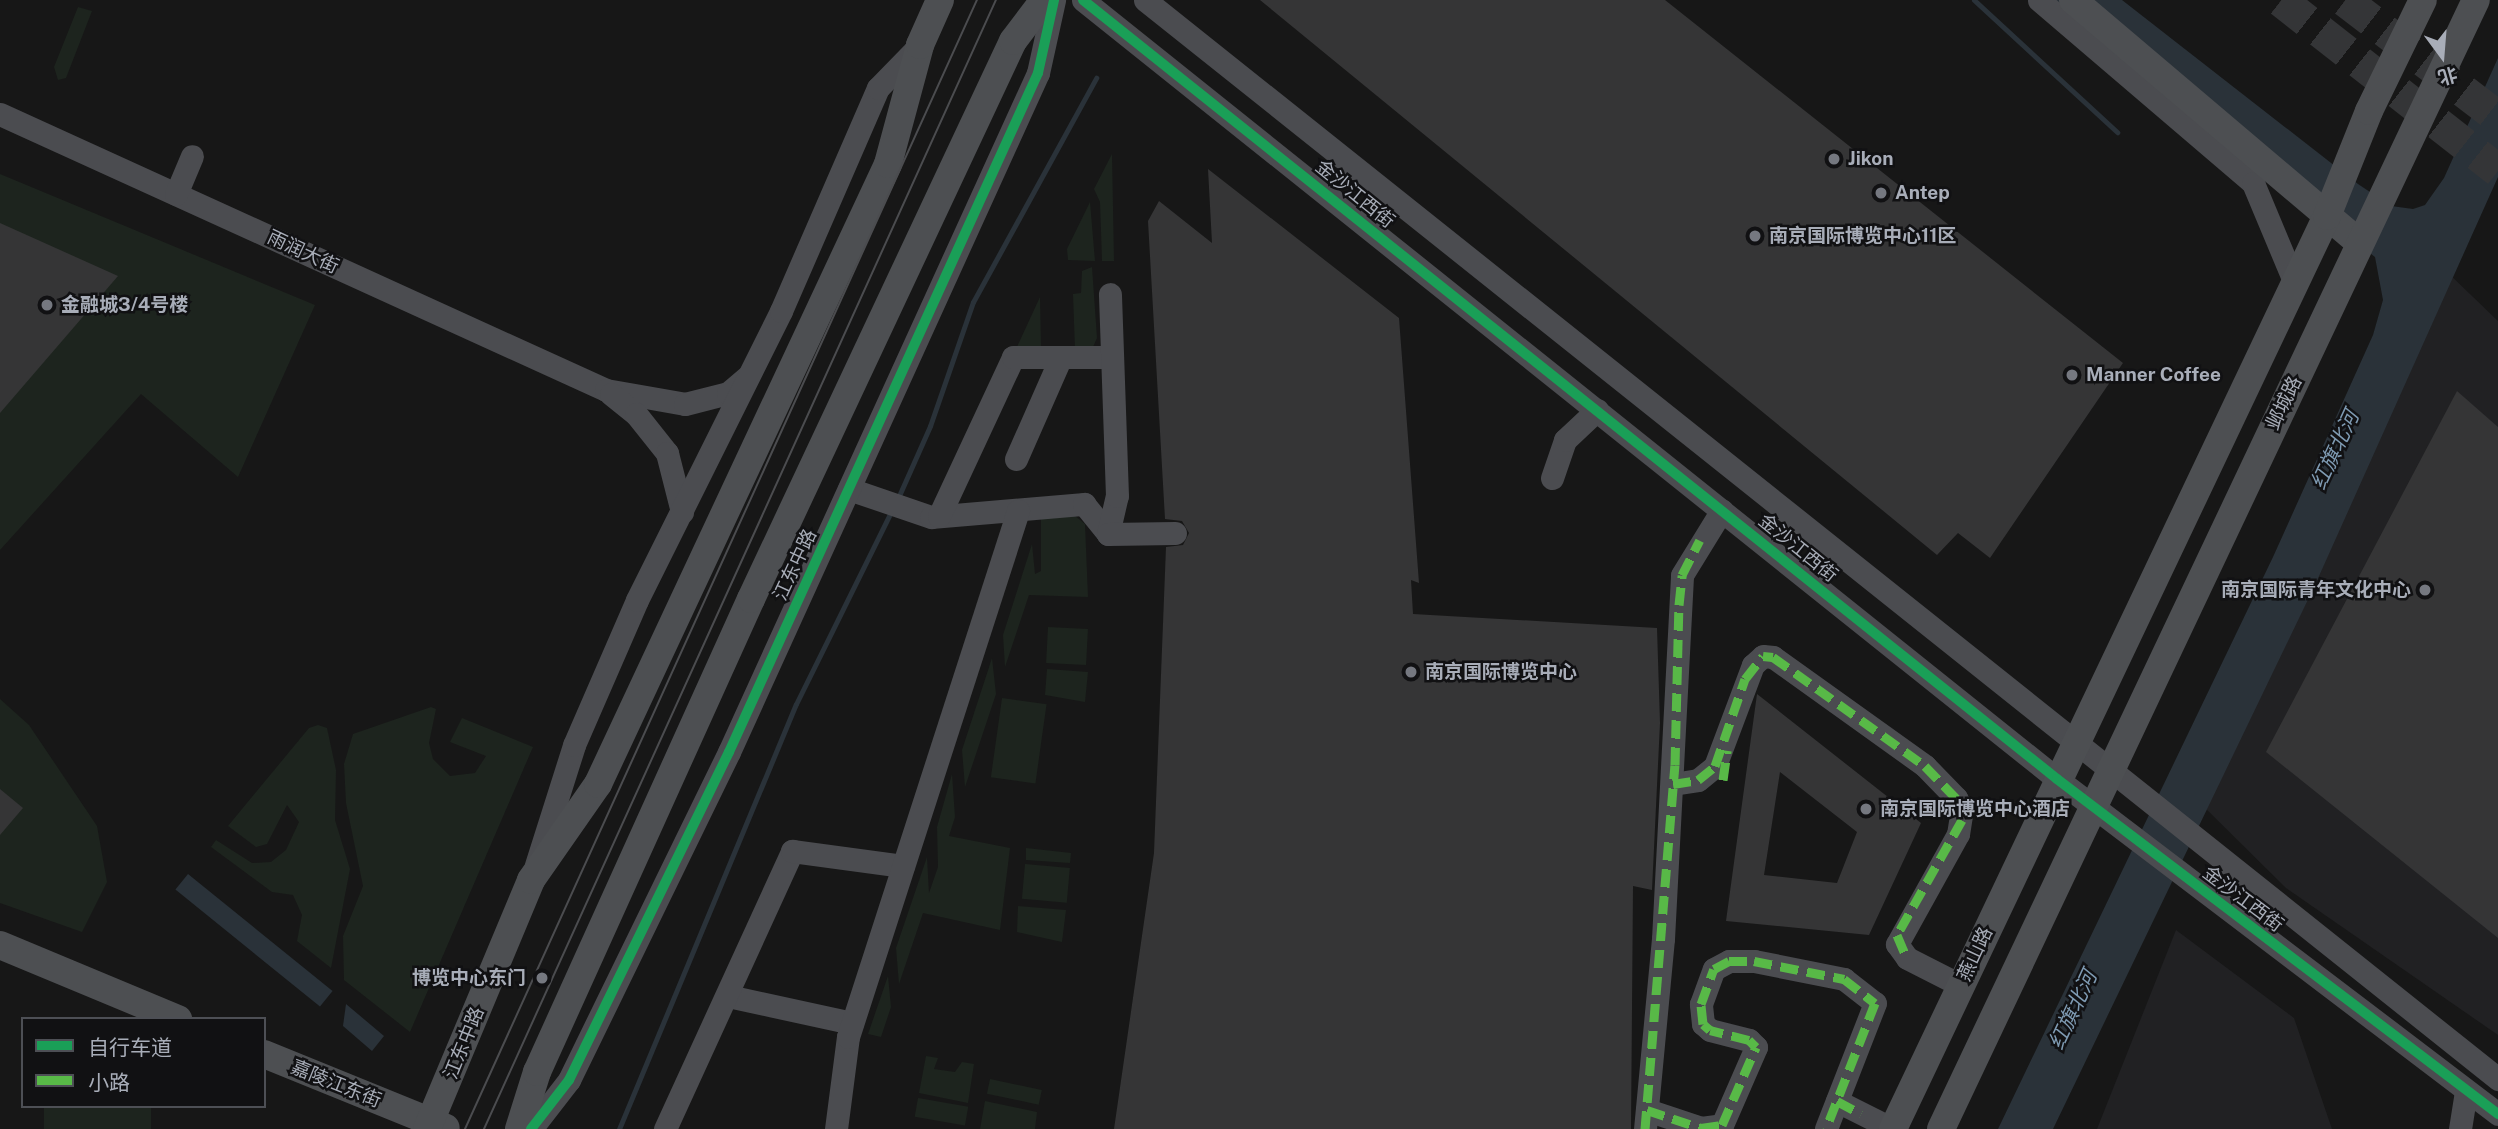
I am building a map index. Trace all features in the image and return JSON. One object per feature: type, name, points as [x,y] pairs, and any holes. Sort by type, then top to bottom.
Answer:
[{"type":"main road","name":"江东中路","points":[[435,1127],[531,880],[597,784],[888,164],[920,45],[940,0]]},
{"type":"main road","name":"江东中路","points":[[519,1129],[537,1072],[751,599],[1013,41],[1044,0]]},
{"type":"main road","points":[[2073,0],[2360,243]]},
{"type":"main road","points":[[2057,779],[2327,216],[2369,111],[2423,0]]},
{"type":"main road","name":"邺城路","points":[[2091,805],[2473,1]]},
{"type":"main road","name":"燕山路","points":[[1893,1129],[2057,779]]},
{"type":"main road","points":[[1941,1129],[2091,805]]},
{"type":"main road","points":[[0,945],[173,1017]]},
{"type":"main road","name":"嘉陵江东街","points":[[266,1055],[435,1127]]},
{"type":"street","name":"江东中路","points":[[531,1129],[569,1080],[849,489],[1038,74],[1054,0]]},
{"type":"street","name":"金沙江西街","points":[[1083,0],[2057,779],[2498,1114]]},
{"type":"street","name":"金沙江西街","points":[[1145,0],[2498,1079]]},
{"type":"street","points":[[2039,0],[2253,183],[2294,281]]},
{"type":"street","name":"江东中路","points":[[531,880],[574,745],[682,512],[749,376],[878,88],[920,45]]},
{"type":"street","name":"雨润大街","points":[[0,114],[606,390]]},
{"type":"street","points":[[176,194],[192,156]]},
{"type":"street","points":[[1108,534],[1117,496],[1110,294]]},
{"type":"street","points":[[939,516],[1013,357],[1112,357]]},
{"type":"street","points":[[1016,459],[1062,357]]},
{"type":"street","points":[[606,390],[685,404],[728,393],[749,376]]},
{"type":"street","points":[[606,390],[636,414],[667,453],[682,512]]},
{"type":"street","points":[[1552,478],[1565,440],[1597,410]]},
{"type":"street","points":[[849,489],[939,516],[1084,504],[1108,534]]},
{"type":"street","points":[[1722,510],[1682,575],[1673,784],[1646,1120],[1701,1128],[1722,1125],[1756,1047],[1703,1024],[1705,983],[1729,961],[1803,967],[1844,979],[1872,996],[1875,1014],[1826,1129]]},
{"type":"street","points":[[836,1129],[852,1023],[1018,511]]},
{"type":"street","points":[[1108,534],[1175,533]]},
{"type":"street","points":[[1673,784],[1698,780],[1715,766],[1728,740],[1752,665],[1763,656],[1773,657],[1945,783],[1962,809],[1962,820],[1897,944],[1907,958],[1960,985]]},
{"type":"street","points":[[1723,780],[1728,740]]},
{"type":"street","points":[[665,1129],[792,851],[904,866]]},
{"type":"street","points":[[728,996],[852,1023]]},
{"type":"street","points":[[2460,1129],[2466,1091]]},
{"type":"street","points":[[1837,1101],[1893,1129]]},
{"type":"shaded area","points":[[78,7],[92,11],[66,78],[58,80],[54,67]]},
{"type":"shaded area","points":[[1112,154],[1114,261],[1102,261],[1100,202],[1094,189]]},
{"type":"shaded area","points":[[0,174],[315,305],[238,477],[141,394],[0,550]]},
{"type":"shaded area","points":[[1090,202],[1095,261],[1068,260],[1067,249]]},
{"type":"shaded area","points":[[1092,267],[1097,338],[1093,347],[1075,350],[1073,294],[1081,293],[1082,271]]},
{"type":"shaded area","points":[[2445,270],[2498,321],[2498,1035],[2286,888],[2194,797]]},
{"type":"shaded area","points":[[1040,297],[1041,348],[1016,349]]},
{"type":"shaded area","points":[[1041,513],[1074,515],[1085,524],[1088,597],[1029,595],[1005,667],[1003,635],[1032,544],[1035,574],[1041,571]]},
{"type":"shaded area","points":[[1048,627],[1088,629],[1086,665],[1046,663]]},
{"type":"shaded area","points":[[992,658],[996,694],[965,787],[962,750]]},
{"type":"shaded area","points":[[1047,669],[1088,672],[1085,702],[1045,695]]},
{"type":"shaded area","points":[[1002,698],[1047,704],[1035,783],[991,777]]},
{"type":"shaded area","points":[[0,699],[29,725],[97,826],[107,882],[82,932],[0,903]]},
{"type":"shaded area","points":[[431,707],[436,709],[429,743],[433,759],[450,776],[475,773],[486,756],[450,742],[462,718],[533,747],[410,1032],[344,980],[343,936],[363,886],[346,803],[344,764],[353,734]]},
{"type":"shaded area","points":[[318,725],[327,728],[336,770],[335,820],[350,869],[331,968],[297,941],[302,915],[293,895],[272,892],[211,847],[216,840],[252,863],[271,862],[286,850],[299,822],[287,805],[267,844],[256,847],[228,826],[309,728]]},
{"type":"shaded area","points":[[952,774],[955,817],[949,836],[1010,848],[1000,930],[923,913],[899,984],[896,948],[927,857],[929,893],[938,867],[937,827]]},
{"type":"shaded area","points":[[1026,848],[1071,853],[1070,863],[1026,860]]},
{"type":"shaded area","points":[[1025,864],[1070,868],[1067,903],[1022,899]]},
{"type":"shaded area","points":[[1018,906],[1066,910],[1062,942],[1017,932]]},
{"type":"shaded area","points":[[2176,930],[2294,1018],[2332,1129],[2097,1129]]},
{"type":"shaded area","points":[[888,976],[891,1007],[881,1037],[868,1034]]},
{"type":"shaded area","points":[[926,1056],[938,1058],[934,1069],[955,1072],[962,1062],[974,1064],[968,1103],[919,1093]]},
{"type":"shaded area","points":[[990,1079],[1042,1090],[1039,1105],[987,1094]]},
{"type":"shaded area","points":[[918,1098],[968,1107],[965,1126],[915,1117]]},
{"type":"shaded area","points":[[985,1101],[1037,1112],[1035,1129],[980,1129]]},
{"type":"shaded area","points":[[44,1108],[151,1108],[151,1129],[44,1129]]},
{"type":"water","name":"红旗北河","points":[[2042,0],[2122,0],[2358,184],[2391,206],[2413,209],[2425,205],[2444,178],[2498,58],[2498,177],[2315,585],[2053,1129],[1998,1129],[2273,557],[2373,335],[2383,300],[2375,257]]},
{"type":"water","points":[[188,874],[333,991],[320,1007],[175,890]]},
{"type":"water","points":[[346,1004],[384,1036],[372,1051],[343,1026]]},
{"type":"building","name":"南京国际博览中心11区","points":[[1260,0],[1665,0],[2123,363],[1990,558],[1958,533],[1937,555]]},
{"type":"building","name":"南京国际博览中心","points":[[1208,169],[1399,318],[1419,583],[1411,580],[1413,614],[1657,628],[1660,723],[1652,890],[1633,886],[1631,1129],[1114,1129],[1154,853],[1166,547],[1183,545],[1189,533],[1182,521],[1165,519],[1148,221],[1159,201],[1212,243]]},
{"type":"building","name":"金融城3/4号楼","points":[[0,223],[118,276],[0,413]]},
{"type":"building","name":"南京国际青年文化中心","points":[[2457,391],[2498,427],[2498,938],[2266,752]]},
{"type":"building","name":"南京国际博览中心酒店","points":[[1757,694],[1921,823],[1869,935],[1726,921]],"holes":[[[1780,772],[1857,832],[1837,883],[1764,875]]]},
{"type":"building","points":[[0,789],[23,808],[0,835]]},
{"type":"waterway","points":[[1974,0],[2117,132]]},
{"type":"waterway","points":[[898,498],[930,426],[973,302],[1096,78]]},
{"type":"waterway","points":[[619,1129],[796,704],[892,510]]},
{"type":"tunnel","points":[[2281,0],[2498,170]]},
{"type":"tunnel","points":[[2345,0],[2498,117]]},
{"type":"tram line","points":[[465,1129],[977,0]]},
{"type":"tram line","points":[[484,1129],[996,0]]},
{"type":"marked path","points":[[1645,1129],[1675,765],[1679,605],[1682,575],[1700,540]]},
{"type":"marked path","points":[[1673,784],[1698,780],[1715,766],[1745,679],[1763,656],[1773,657],[1925,766],[1956,798],[1962,820],[1897,935],[1907,958]]},
{"type":"marked path","points":[[1723,780],[1727,750]]},
{"type":"marked path","points":[[1647,1110],[1701,1128],[1722,1125],[1756,1047],[1749,1040],[1710,1030],[1703,1024],[1701,1004],[1714,969],[1729,961],[1754,961],[1844,979],[1875,1003],[1826,1129]]},
{"type":"marked path","points":[[1837,1101],[1861,1114]]},
{"type":"cycle path","points":[[531,1129],[569,1080],[729,752],[1038,73],[1054,0]]},
{"type":"cycle path","points":[[1083,0],[2057,779],[2498,1114]]},
{"type":"place","name":"Jikon","points":[[1834,159]]},
{"type":"place","name":"Antep","points":[[1881,193]]},
{"type":"place","name":"南京国际博览中心11区","points":[[1755,236]]},
{"type":"place","name":"金融城3/4号楼","points":[[47,305]]},
{"type":"place","name":"Manner Coffee","points":[[2072,375]]},
{"type":"place","name":"南京国际青年文化中心","points":[[2425,590]]},
{"type":"place","name":"南京国际博览中心","points":[[1411,672]]},
{"type":"place","name":"南京国际博览中心酒店","points":[[1866,809]]},
{"type":"place","name":"博览中心东门","points":[[542,978]]}]
